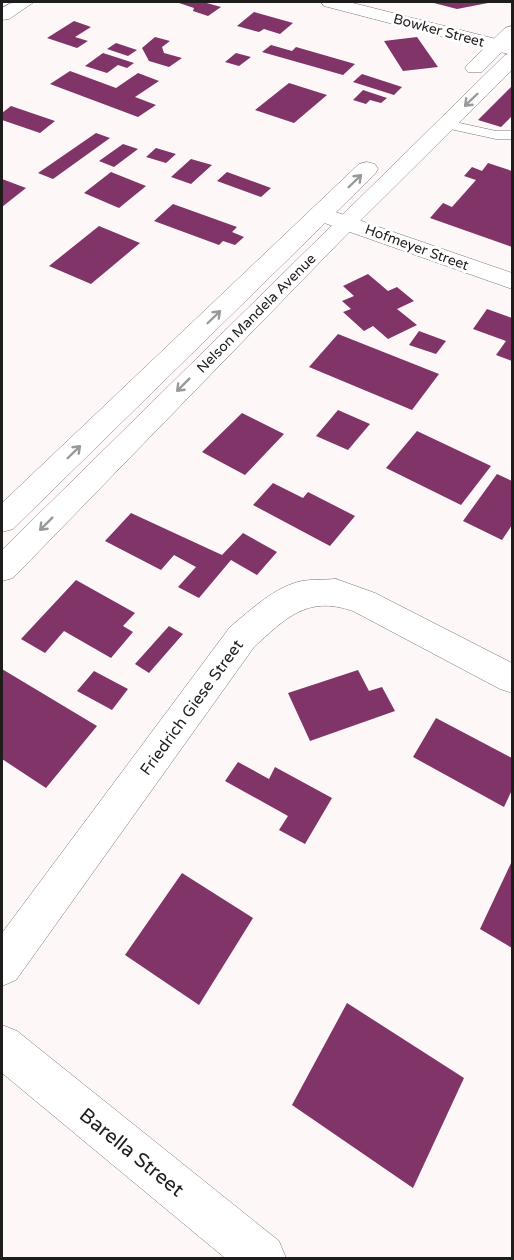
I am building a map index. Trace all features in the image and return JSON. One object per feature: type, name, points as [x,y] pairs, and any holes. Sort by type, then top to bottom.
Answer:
[{"type":"main road","points":[[2,15],[25,2]]},
{"type":"main road","name":"Bowker Street","points":[[330,2],[509,46]]},
{"type":"main road","name":"Nelson Mandela Avenue","points":[[2,568],[446,124],[509,46]]},
{"type":"main road","name":"Nelson Mandela Avenue","points":[[2,521],[321,214],[509,46]]},
{"type":"main road","name":"Hofmeyer Street","points":[[321,214],[513,281]]},
{"type":"main road","name":"Friedrich Giese Street","points":[[2,966],[242,637],[275,608],[303,594],[336,592],[364,602],[513,679]]},
{"type":"main road","name":"Barella Street","points":[[2,1046],[262,1258]]},
{"type":"lane","points":[[446,124],[496,135],[513,135]]},
{"type":"building","points":[[176,2],[203,2],[221,7],[208,16]]},
{"type":"building","points":[[430,2],[488,2],[488,3],[457,9]]},
{"type":"building","points":[[254,12],[293,23],[280,34],[264,29],[259,32],[237,26]]},
{"type":"building","points":[[74,21],[91,27],[75,37],[88,41],[77,48],[47,38]]},
{"type":"building","points":[[155,37],[170,41],[162,47],[164,53],[182,58],[169,67],[149,61],[142,48]]},
{"type":"building","points":[[417,37],[438,67],[403,71],[384,41]]},
{"type":"building","points":[[116,43],[137,50],[128,56],[107,49]]},
{"type":"building","points":[[271,45],[292,51],[296,47],[355,64],[343,75],[262,52]]},
{"type":"building","points":[[103,53],[134,63],[127,68],[118,65],[107,73],[85,66]]},
{"type":"building","points":[[236,53],[251,57],[239,66],[225,62]]},
{"type":"building","points":[[70,71],[116,88],[138,73],[159,81],[135,97],[156,105],[138,117],[50,84]]},
{"type":"building","points":[[362,74],[402,87],[394,95],[353,82]]},
{"type":"building","points":[[289,83],[327,95],[294,123],[255,110]]},
{"type":"building","points":[[512,86],[512,116],[501,127],[478,120]]},
{"type":"building","points":[[363,90],[387,98],[381,103],[370,100],[366,104],[353,100]]},
{"type":"building","points":[[11,106],[55,121],[40,133],[2,120],[2,113]]},
{"type":"building","points":[[96,133],[110,138],[53,179],[38,173]]},
{"type":"building","points":[[123,144],[138,149],[114,167],[99,161]]},
{"type":"building","points":[[156,148],[176,154],[166,163],[146,157]]},
{"type":"building","points":[[191,159],[212,165],[191,184],[171,177]]},
{"type":"building","points":[[488,163],[512,171],[512,247],[430,218],[443,203],[452,207],[476,180],[464,176],[472,167],[482,171]]},
{"type":"building","points":[[111,172],[146,186],[119,208],[84,193]]},
{"type":"building","points":[[227,172],[271,188],[261,197],[217,181]]},
{"type":"building","points":[[2,179],[26,188],[2,207]]},
{"type":"building","points":[[173,204],[237,227],[232,232],[244,237],[235,245],[223,241],[219,245],[154,221]]},
{"type":"building","points":[[99,226],[140,243],[91,284],[49,266]]},
{"type":"building","points":[[368,274],[388,291],[397,287],[414,301],[397,309],[417,325],[388,339],[373,326],[364,331],[343,312],[351,309],[342,301],[354,296],[343,286]]},
{"type":"building","points":[[487,309],[512,318],[512,361],[496,355],[506,341],[473,329]]},
{"type":"building","points":[[419,331],[446,341],[436,354],[409,345]]},
{"type":"building","points":[[338,334],[439,374],[412,410],[309,367]]},
{"type":"building","points":[[338,410],[370,424],[348,450],[316,436]]},
{"type":"building","points":[[242,413],[284,434],[245,475],[202,452]]},
{"type":"building","points":[[417,431],[491,466],[461,505],[386,468]]},
{"type":"building","points":[[497,474],[512,481],[512,525],[502,540],[463,521]]},
{"type":"building","points":[[273,483],[303,498],[308,492],[355,516],[330,546],[253,505]]},
{"type":"building","points":[[131,513],[222,555],[243,533],[277,552],[257,575],[231,560],[199,598],[178,587],[196,567],[174,555],[161,570],[105,541]]},
{"type":"building","points":[[76,580],[135,613],[123,626],[133,632],[111,658],[64,631],[45,653],[21,639]]},
{"type":"building","points":[[169,626],[183,634],[149,673],[135,664]]},
{"type":"building","points":[[2,669],[97,726],[46,788],[2,759]]},
{"type":"building","points":[[358,670],[369,691],[382,687],[395,711],[310,741],[288,693]]},
{"type":"building","points":[[94,671],[128,689],[112,710],[77,691]]},
{"type":"building","points":[[436,718],[512,758],[512,790],[504,807],[413,757]]},
{"type":"building","points":[[238,762],[269,779],[275,767],[332,798],[305,844],[279,830],[288,816],[225,781]]},
{"type":"building","points":[[512,861],[512,948],[480,929]]},
{"type":"building","points":[[182,873],[253,918],[199,1005],[125,955]]},
{"type":"building","points":[[347,1003],[464,1078],[413,1188],[292,1105]]}]
